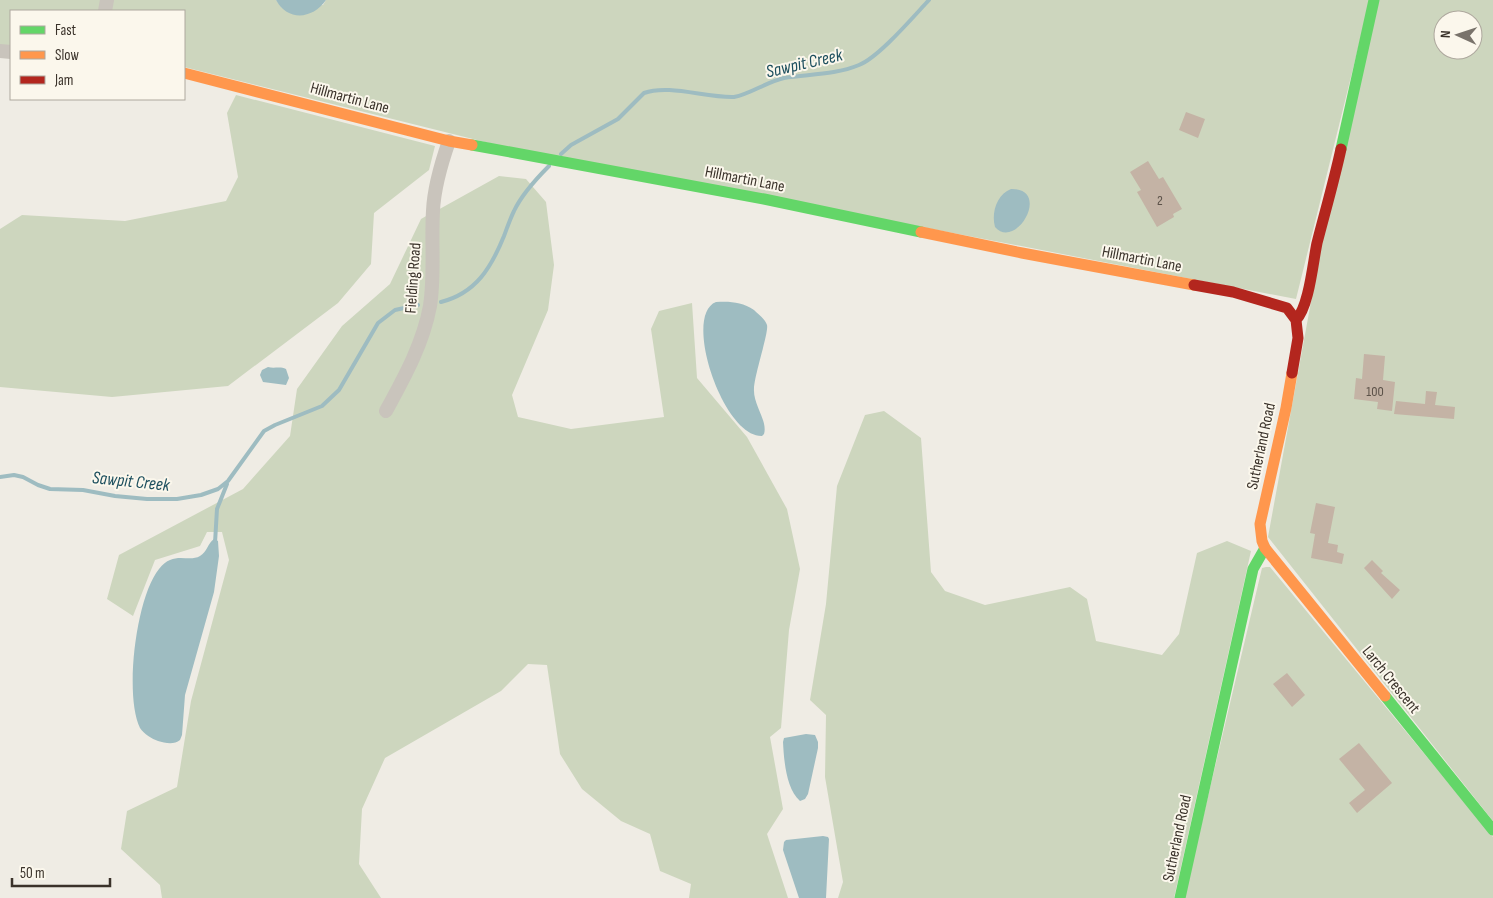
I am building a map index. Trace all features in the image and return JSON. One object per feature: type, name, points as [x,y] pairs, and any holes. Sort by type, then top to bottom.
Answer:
[{"type":"street","name":"Sutherland Road","points":[[1180,898],[1253,569],[1265,548],[1262,541],[1260,524],[1286,408],[1296,350],[1298,330],[1296,320],[1300,316],[1305,302],[1317,244],[1339,160],[1374,0]]},
{"type":"street","name":"Hillmartin Lane","points":[[185,73],[449,141],[764,199],[1022,253],[1233,292],[1281,304],[1287,308],[1296,320]]},
{"type":"street","name":"Fielding Road","points":[[386,411],[420,343],[427,321],[433,275],[433,201],[438,176],[449,141]]},
{"type":"street","name":"Larch Crescent","points":[[1265,548],[1493,830]]},
{"type":"green space","points":[[0,0],[102,0],[99,10],[10,10],[10,47],[0,46]]},
{"type":"green space","points":[[113,0],[276,0],[282,8],[323,5],[326,0],[1370,0],[1296,299],[501,146],[185,67],[185,10],[111,10]]},
{"type":"green space","points":[[1379,0],[1493,0],[1493,821],[1268,537],[1321,247]]},
{"type":"green space","points":[[236,95],[435,146],[429,170],[374,213],[371,264],[338,303],[228,386],[112,397],[0,387],[0,229],[22,215],[125,221],[226,201],[238,177],[227,113]]},
{"type":"green space","points":[[499,176],[526,179],[546,202],[554,265],[548,310],[512,395],[518,417],[571,429],[664,417],[651,329],[659,311],[692,303],[697,378],[747,437],[787,509],[800,569],[789,630],[781,728],[770,737],[783,809],[767,834],[788,898],[689,898],[691,884],[660,871],[650,834],[621,821],[582,789],[560,754],[547,665],[528,664],[501,691],[385,758],[362,809],[359,864],[381,898],[162,898],[160,885],[121,849],[127,811],[177,787],[191,701],[229,560],[222,532],[207,532],[200,546],[155,560],[133,616],[107,599],[119,555],[243,489],[290,436],[297,389],[342,326],[390,284],[421,219],[428,215],[427,332],[436,211]]},
{"type":"green space","points":[[884,411],[921,438],[931,572],[945,591],[985,605],[1070,587],[1087,599],[1096,641],[1162,655],[1179,634],[1197,553],[1227,541],[1251,551],[1174,898],[838,898],[843,882],[825,777],[826,715],[810,700],[826,604],[837,486],[865,415]]},
{"type":"green space","points":[[1270,567],[1493,837],[1493,898],[1184,898],[1262,568]]},
{"type":"water","points":[[276,0],[326,0],[321,6],[308,14],[294,15],[281,7]]},
{"type":"water","points":[[1011,189],[1023,191],[1029,198],[1029,207],[1026,217],[1020,225],[1012,231],[1003,232],[995,227],[995,210],[1002,195]]},
{"type":"water","points":[[716,302],[731,302],[745,305],[754,310],[767,325],[754,389],[754,395],[765,429],[762,436],[747,431],[734,417],[721,397],[712,374],[705,350],[703,329],[707,312]]},
{"type":"water","points":[[268,367],[286,369],[289,378],[286,385],[263,382],[260,375],[262,370]]},
{"type":"water","points":[[214,539],[218,541],[219,556],[214,592],[185,695],[182,735],[180,740],[175,743],[161,742],[151,738],[140,728],[135,713],[133,671],[135,647],[144,601],[151,583],[165,563],[175,558],[195,558],[200,556]]},
{"type":"water","points":[[806,734],[815,735],[818,748],[808,794],[805,799],[800,801],[795,796],[789,782],[783,742],[784,738]]},
{"type":"water","points":[[823,836],[829,839],[826,898],[799,898],[783,850],[784,842],[786,840]]},
{"type":"building","points":[[1186,112],[1205,119],[1198,138],[1179,130]]},
{"type":"building","points":[[1148,161],[1159,179],[1163,177],[1182,209],[1173,214],[1174,217],[1157,227],[1137,192],[1141,190],[1130,172]]},
{"type":"building","points":[[1364,354],[1385,356],[1383,380],[1395,382],[1392,411],[1377,409],[1378,402],[1354,399],[1356,378],[1362,379]]},
{"type":"building","points":[[1426,391],[1437,392],[1435,405],[1455,407],[1454,419],[1394,414],[1396,401],[1425,404]]},
{"type":"building","points":[[1316,503],[1335,507],[1328,543],[1338,545],[1337,552],[1344,554],[1342,564],[1311,558],[1315,534],[1310,533]]},
{"type":"building","points":[[1372,560],[1383,571],[1381,573],[1400,590],[1392,599],[1364,568]]},
{"type":"building","points":[[1287,673],[1305,695],[1292,707],[1273,684]]},
{"type":"building","points":[[1359,743],[1392,783],[1357,813],[1349,803],[1365,790],[1339,759]]},
{"type":"waterway","name":"Sawpit Creek","points":[[561,154],[571,145],[618,119],[644,93],[665,90],[734,97],[784,78],[831,72],[859,65],[867,61],[886,45],[929,0]]},
{"type":"waterway","name":"Sawpit Creek","points":[[441,302],[464,292],[481,278],[494,259],[517,205],[549,166]]},
{"type":"waterway","name":"Sawpit Creek","points":[[0,477],[14,475],[23,477],[50,489],[83,490],[147,499],[177,499],[201,495],[218,489],[228,481],[264,431],[322,406],[339,390],[378,323],[395,310],[418,305]]},
{"type":"waterway","points":[[215,543],[217,509],[227,484]]},
{"type":"traffic: fast","points":[[1341,149],[1374,0]]},
{"type":"traffic: fast","points":[[472,145],[764,199],[921,232]]},
{"type":"traffic: fast","points":[[1180,898],[1253,569],[1265,548]]},
{"type":"traffic: fast","points":[[1385,696],[1493,830]]},
{"type":"traffic: slow","points":[[185,73],[449,141],[472,145]]},
{"type":"traffic: slow","points":[[921,232],[1194,285]]},
{"type":"traffic: slow","points":[[1292,373],[1260,524],[1262,541],[1265,548],[1385,696]]},
{"type":"traffic: jam","points":[[1296,320],[1307,295],[1317,243],[1341,149]]},
{"type":"traffic: jam","points":[[1194,285],[1233,292],[1287,308],[1296,320],[1298,338],[1292,373]]}]
